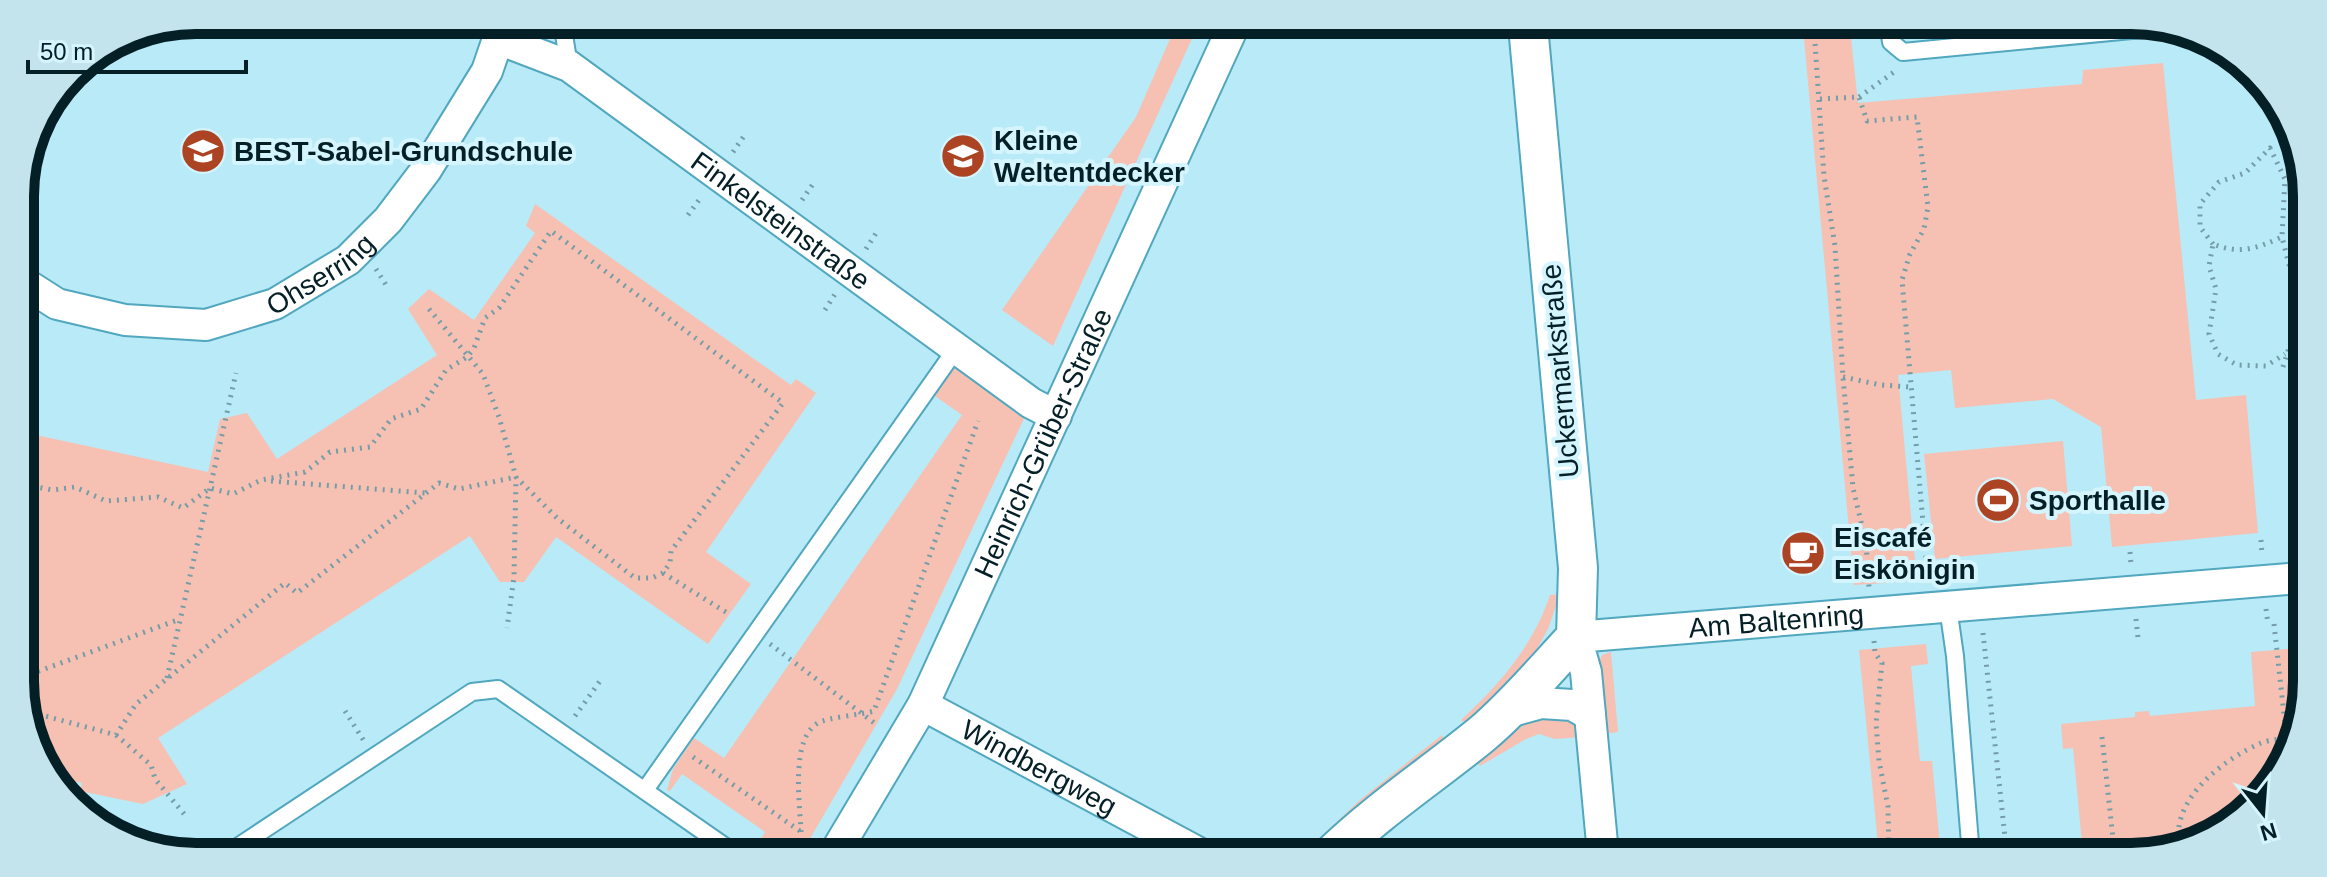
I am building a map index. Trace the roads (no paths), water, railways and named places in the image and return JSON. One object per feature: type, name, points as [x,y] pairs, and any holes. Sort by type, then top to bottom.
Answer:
[{"type":"street","name":"Ohserring","points":[[34,289],[57,304],[125,320],[206,325],[275,304],[348,260],[388,220],[426,170],[487,71],[495,34]]},
{"type":"street","name":"Finkelsteinstraße","points":[[504,34],[569,66],[1031,403],[1056,416]]},
{"type":"street","name":"Heinrich-Grüber-Straße","points":[[841,843],[923,705],[1230,34]]},
{"type":"street","name":"Uckermarkstraße","points":[[1529,34],[1578,568],[1576,637],[1586,672],[1602,843]]},
{"type":"street","name":"Am Baltenring","points":[[1576,637],[1871,613],[1938,601],[1980,604],[2293,579]]},
{"type":"street","points":[[1345,843],[1395,799],[1482,734],[1576,637]]},
{"type":"street","points":[[1505,713],[1541,703],[1572,705],[1590,715]]},
{"type":"street","name":"Windbergweg","points":[[923,705],[1180,843]]},
{"type":"lane","points":[[564,34],[569,66]]},
{"type":"lane","points":[[1890,34],[1891,42],[1903,52],[2090,34]]},
{"type":"lane","points":[[645,790],[956,349]]},
{"type":"lane","points":[[1938,601],[1955,656],[1970,843]]},
{"type":"lane","points":[[244,843],[472,692],[498,689],[720,843]]},
{"type":"place","name":"BEST-Sabel-Grundschule","points":[[203,151]]},
{"type":"place","name":"Kleine Weltentdecker","points":[[963,156]]},
{"type":"place","name":"Sporthalle","points":[[1998,500]]},
{"type":"place","name":"Eiscafé Eiskönigin","points":[[1803,553]]}]
